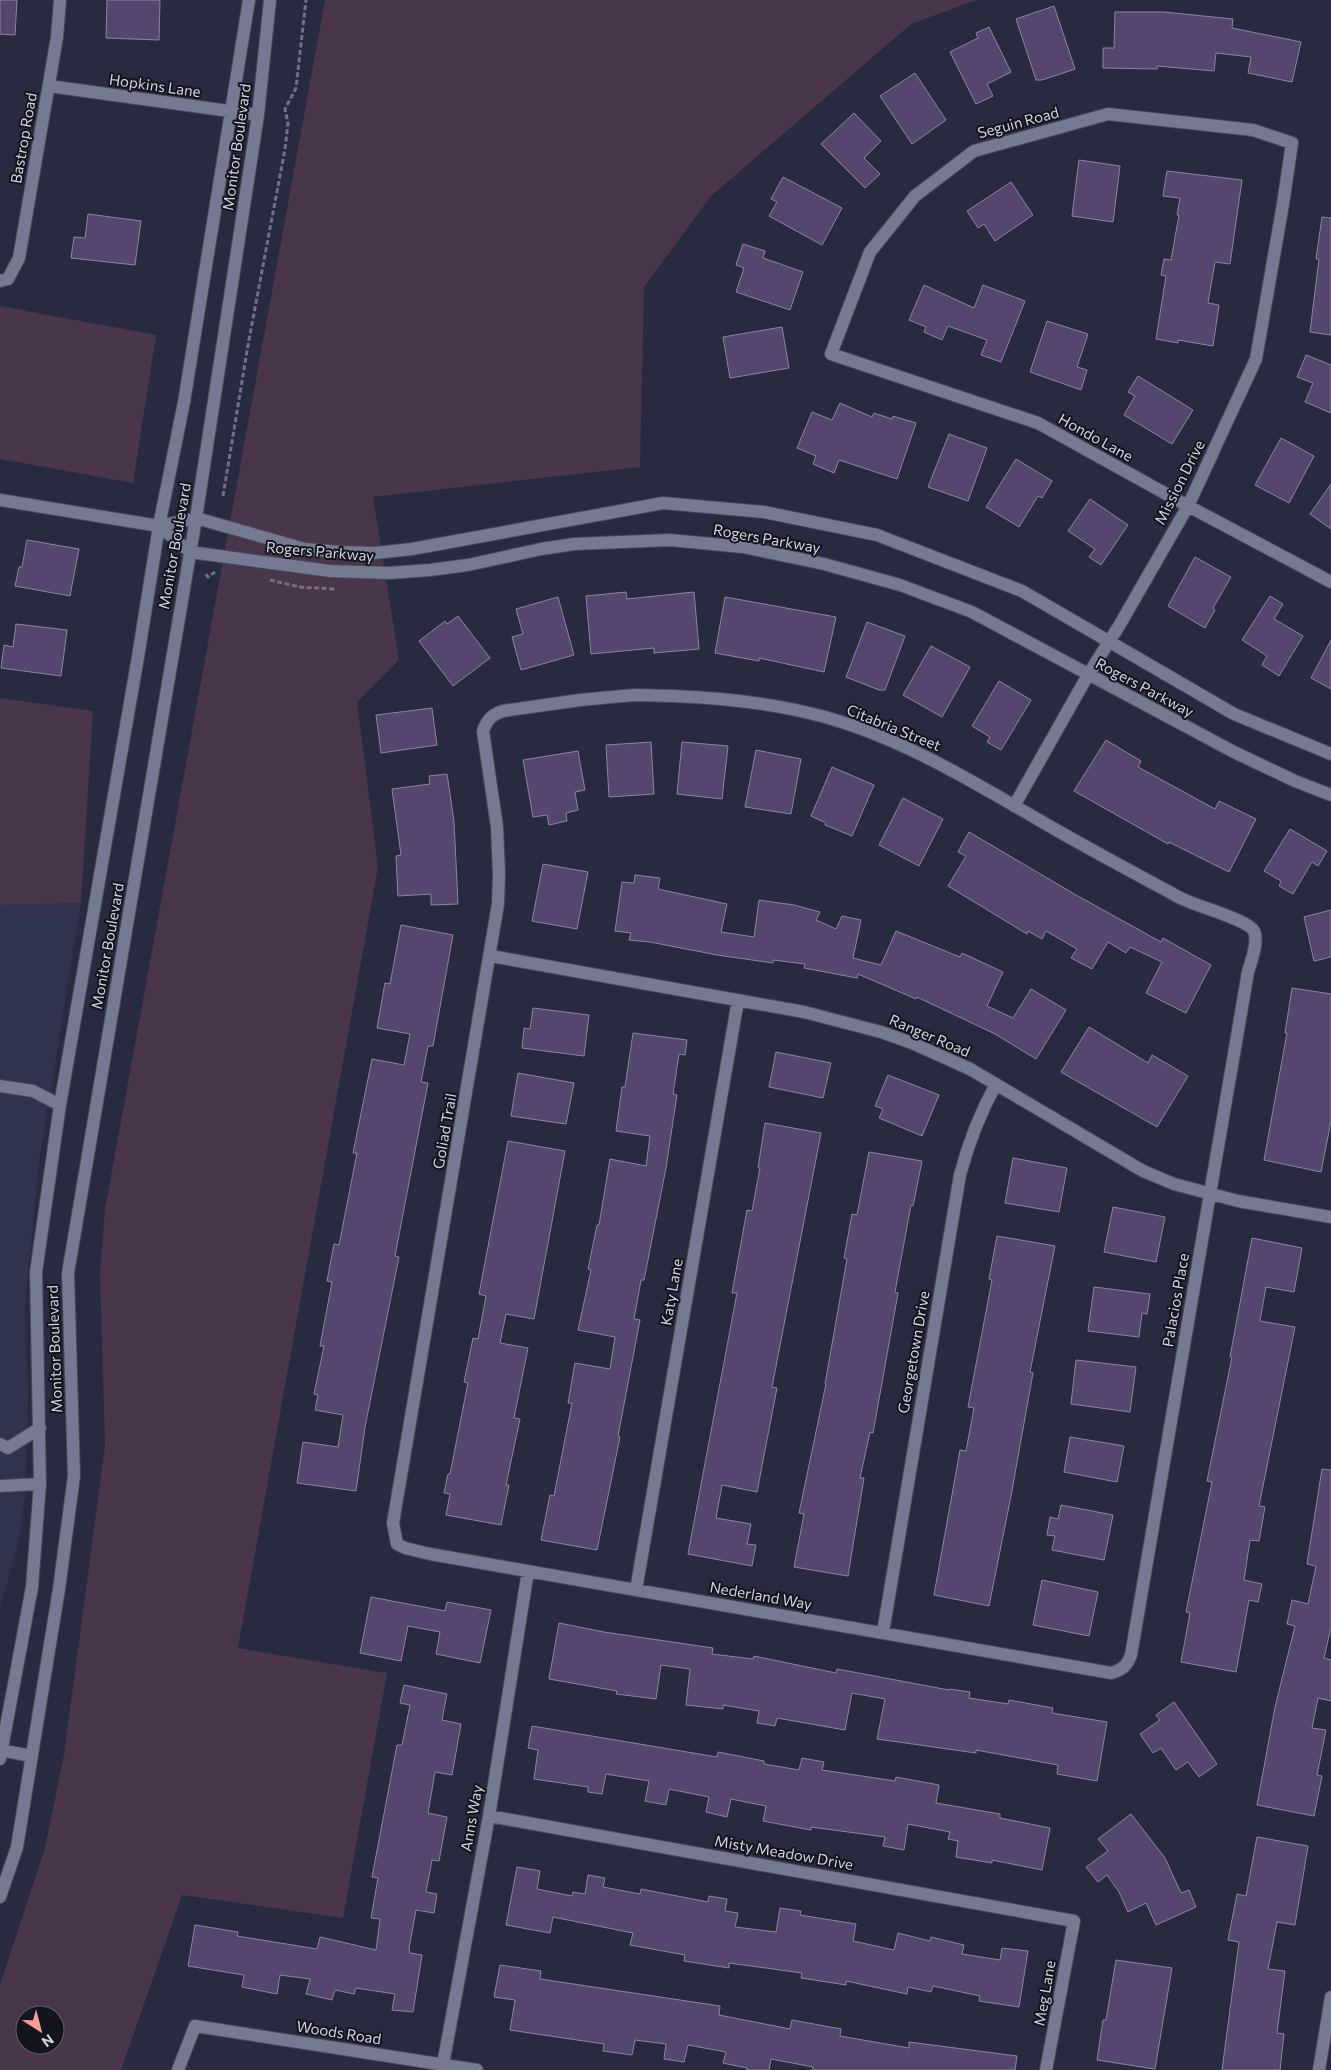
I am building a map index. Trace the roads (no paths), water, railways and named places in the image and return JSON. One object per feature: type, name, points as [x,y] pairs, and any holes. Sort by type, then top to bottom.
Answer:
[{"type":"street","name":"Bastrop Road","points":[[4,280],[19,258],[57,37],[60,0]]},
{"type":"street","name":"Monitor Boulevard","points":[[0,1753],[32,1587],[40,1484],[36,1272],[60,1105],[159,526],[184,402],[249,0]]},
{"type":"street","name":"Monitor Boulevard","points":[[0,1897],[17,1847],[59,1589],[74,1476],[68,1273],[196,518],[258,116],[270,0]]},
{"type":"street","name":"Hopkins Lane","points":[[49,86],[258,116]]},
{"type":"street","name":"Seguin Road","points":[[831,354],[870,252],[915,196],[974,150],[1108,114],[1253,130],[1292,143]]},
{"type":"street","name":"Mission Drive","points":[[1014,806],[1188,506],[1256,359],[1292,143]]},
{"type":"street","name":"Hondo Lane","points":[[831,354],[1038,423],[1331,582]]},
{"type":"street","name":"Rogers Parkway","points":[[0,500],[159,526],[196,518],[305,549],[375,553],[455,543],[663,503],[764,512],[885,538],[1022,591],[1234,714],[1331,754]]},
{"type":"street","points":[[159,526],[190,552]]},
{"type":"street","name":"Rogers Parkway","points":[[190,552],[330,571],[390,573],[468,565],[541,549],[574,544],[670,540],[743,547],[860,572],[933,596],[972,612],[1088,676],[1234,752],[1295,781],[1331,795]]},
{"type":"street","name":"Citabria Street","points":[[486,721],[494,714],[503,711],[580,700],[634,695],[695,696],[746,701],[826,718],[917,751],[973,781],[1087,848],[1185,900],[1241,921],[1254,931]]},
{"type":"street","name":"Goliad Trail","points":[[397,1544],[393,1523],[498,904],[500,874],[497,827],[483,731],[486,721]]},
{"type":"street","name":"Palacios Place","points":[[1120,1671],[1128,1664],[1131,1655],[1256,938],[1254,931]]},
{"type":"street","name":"Ranger Road","points":[[490,956],[804,1012],[881,1032],[945,1056],[1143,1171],[1174,1184],[1238,1201],[1331,1217]]},
{"type":"street","name":"Katy Lane","points":[[636,1590],[738,1000]]},
{"type":"street","name":"Georgetown Drive","points":[[883,1632],[960,1175],[968,1141],[979,1114],[996,1084]]},
{"type":"street","points":[[0,1086],[33,1091],[60,1105]]},
{"type":"street","points":[[0,1444],[8,1448],[40,1428]]},
{"type":"street","points":[[0,1486],[40,1484]]},
{"type":"street","name":"Nederland Way","points":[[397,1544],[416,1551],[636,1590],[1111,1673],[1120,1671]]},
{"type":"street","name":"Anns Way","points":[[442,2067],[489,1816],[528,1571]]},
{"type":"street","points":[[0,1753],[32,1756]]},
{"type":"street","name":"Misty Meadow Drive","points":[[489,1816],[1074,1921]]},
{"type":"street","name":"Meg Lane","points":[[1046,2070],[1074,1921]]},
{"type":"street","points":[[1319,2070],[1331,1997]]},
{"type":"street","name":"Woods Road","points":[[178,2070],[195,2026],[442,2067],[477,2070]]}]
